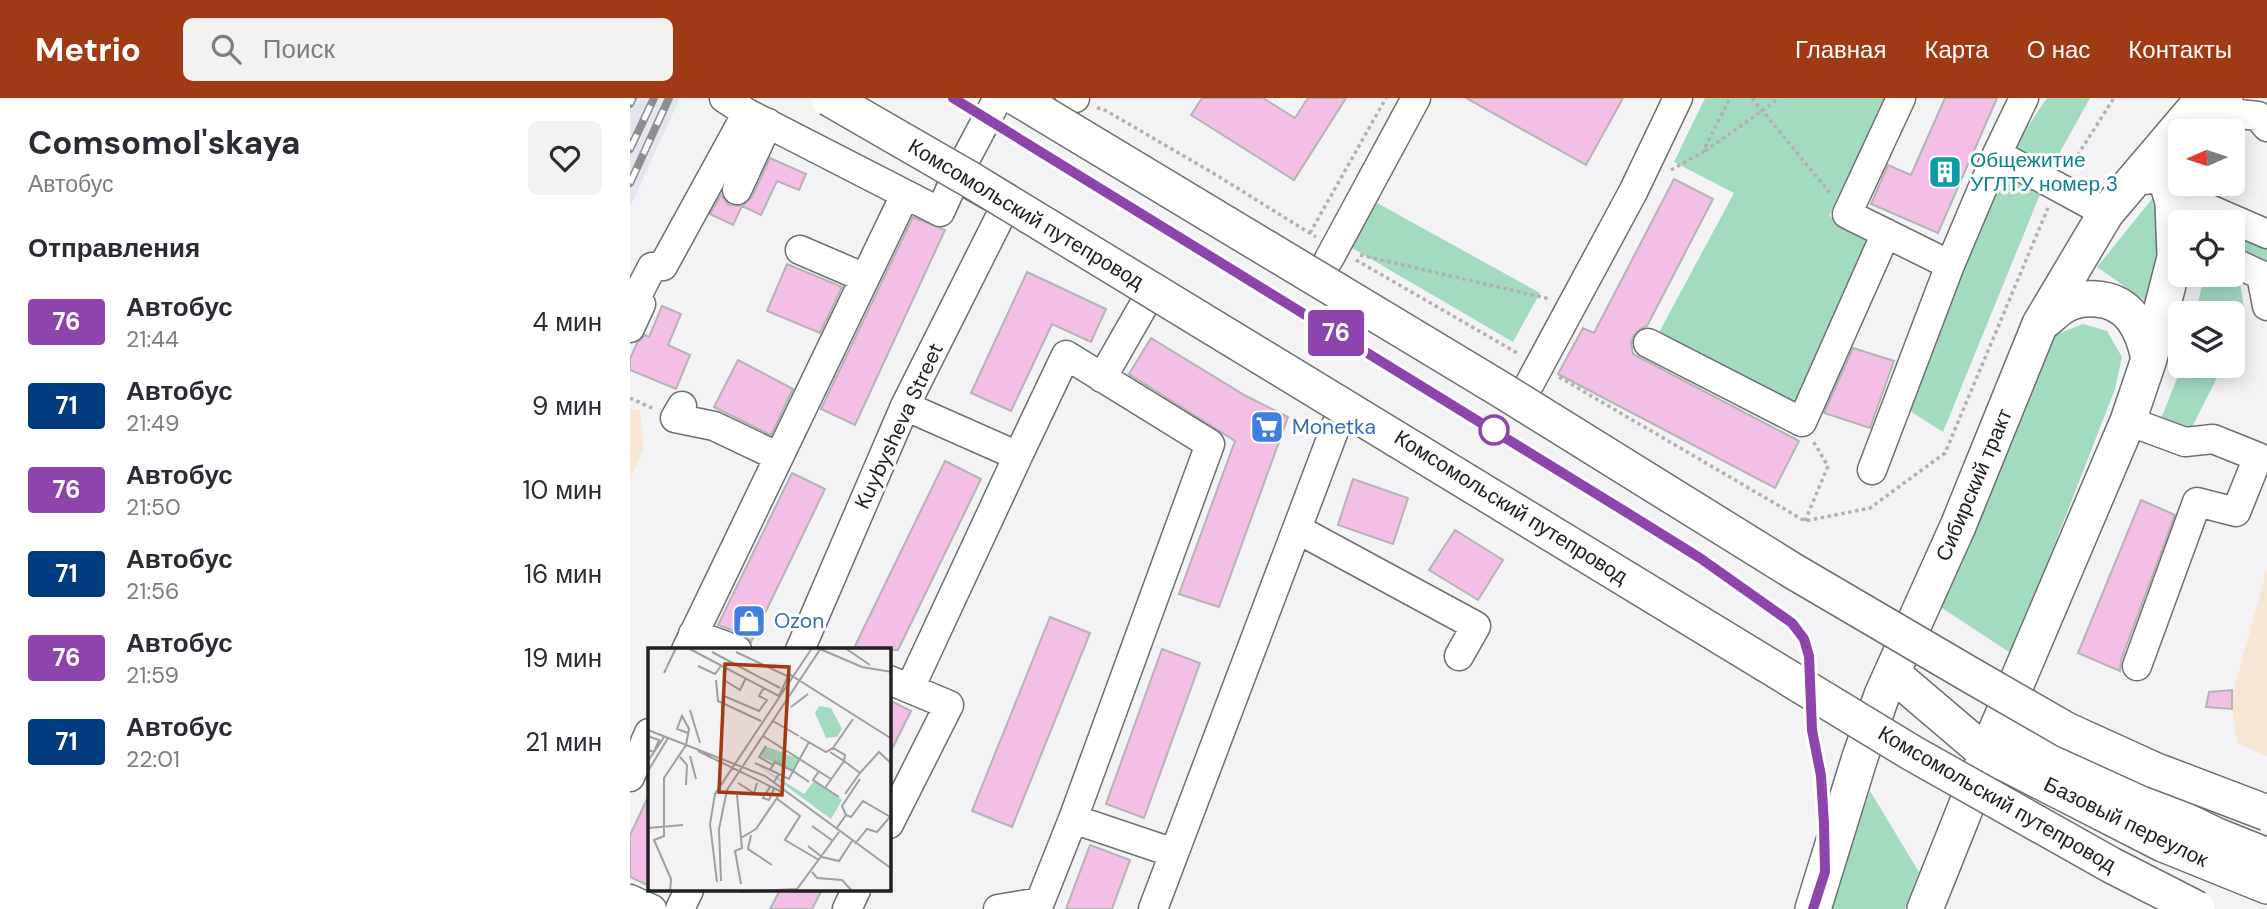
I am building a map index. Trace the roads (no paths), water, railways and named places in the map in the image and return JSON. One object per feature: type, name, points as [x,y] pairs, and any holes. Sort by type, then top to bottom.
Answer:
[{"type":"main road","name":"Комсомольский путепровод","points":[[829,98],[1113,266],[1912,753],[2111,865],[2197,909]]},
{"type":"main road","points":[[1017,98],[1500,389],[1793,571],[1989,686],[2066,730],[2154,770],[2267,813]]},
{"type":"main road","name":"Сибирский тракт","points":[[1813,909],[1882,695],[1958,526],[2040,324],[2106,213],[2138,177],[2216,110]]},
{"type":"main road","points":[[2138,177],[2155,175],[2167,182],[2174,210]]},
{"type":"main road","points":[[1925,909],[1992,741],[2128,421],[2169,287]]},
{"type":"main road","points":[[2040,324],[2064,305],[2083,298],[2118,303],[2132,315],[2140,328],[2149,359]]},
{"type":"main road","name":"Комсомольский путепровод","points":[[1893,674],[1992,741]]},
{"type":"main road","name":"Базовый переулок","points":[[1992,741],[2267,856]]},
{"type":"main road","name":"Базовый переулок","points":[[1992,741],[2162,844],[2267,886]]},
{"type":"street","points":[[747,111],[940,212],[998,98]]},
{"type":"street","points":[[1332,254],[1416,98]]},
{"type":"street","points":[[1535,374],[1633,192],[1678,98]]},
{"type":"street","points":[[1901,98],[1847,214],[1950,265]]},
{"type":"street","points":[[1872,470],[1950,265],[2024,98]]},
{"type":"street","points":[[2216,110],[2259,116],[2267,127]]},
{"type":"street","points":[[737,190],[747,111]]},
{"type":"street","points":[[630,328],[641,304],[638,296],[652,267],[663,266],[747,111]]},
{"type":"street","points":[[1997,154],[2106,213]]},
{"type":"street","name":"Kuybysheva Street","points":[[807,648],[905,406],[1006,205],[956,177]]},
{"type":"street","points":[[725,648],[690,642],[905,195]]},
{"type":"street","points":[[2191,202],[2267,234]]},
{"type":"street","points":[[1648,343],[1802,422],[1886,233]]},
{"type":"street","points":[[800,250],[865,278]]},
{"type":"street","points":[[2245,268],[2261,275],[2267,306]]},
{"type":"street","points":[[1102,378],[1149,296]]},
{"type":"street","points":[[891,820],[948,705],[899,684],[1018,456],[1066,355],[1210,444],[1040,902],[998,909]]},
{"type":"street","points":[[682,406],[676,418],[714,426],[779,457]]},
{"type":"street","points":[[905,406],[1018,456]]},
{"type":"street","points":[[1153,909],[1340,415]]},
{"type":"street","points":[[2128,421],[2185,442],[2213,439],[2258,457],[2236,512],[2197,502],[2137,666]]},
{"type":"street","points":[[1297,529],[1476,626],[1459,656]]},
{"type":"street","points":[[630,777],[648,735]]},
{"type":"street","points":[[1073,818],[1174,853]]},
{"type":"street","points":[[680,909],[688,892]]},
{"type":"street","points":[[847,909],[855,892]]},
{"type":"street","points":[[630,899],[652,909]]},
{"type":"railway","points":[[630,104],[633,98]]},
{"type":"railway","points":[[630,149],[654,98]]},
{"type":"railway","points":[[630,183],[669,98]]},
{"type":"place","name":"Общежитие УГЛТУ номер 3","points":[[1945,172]]},
{"type":"place","name":"Monetka","points":[[1267,427]]},
{"type":"place","name":"Ozon","points":[[749,621]]}]
